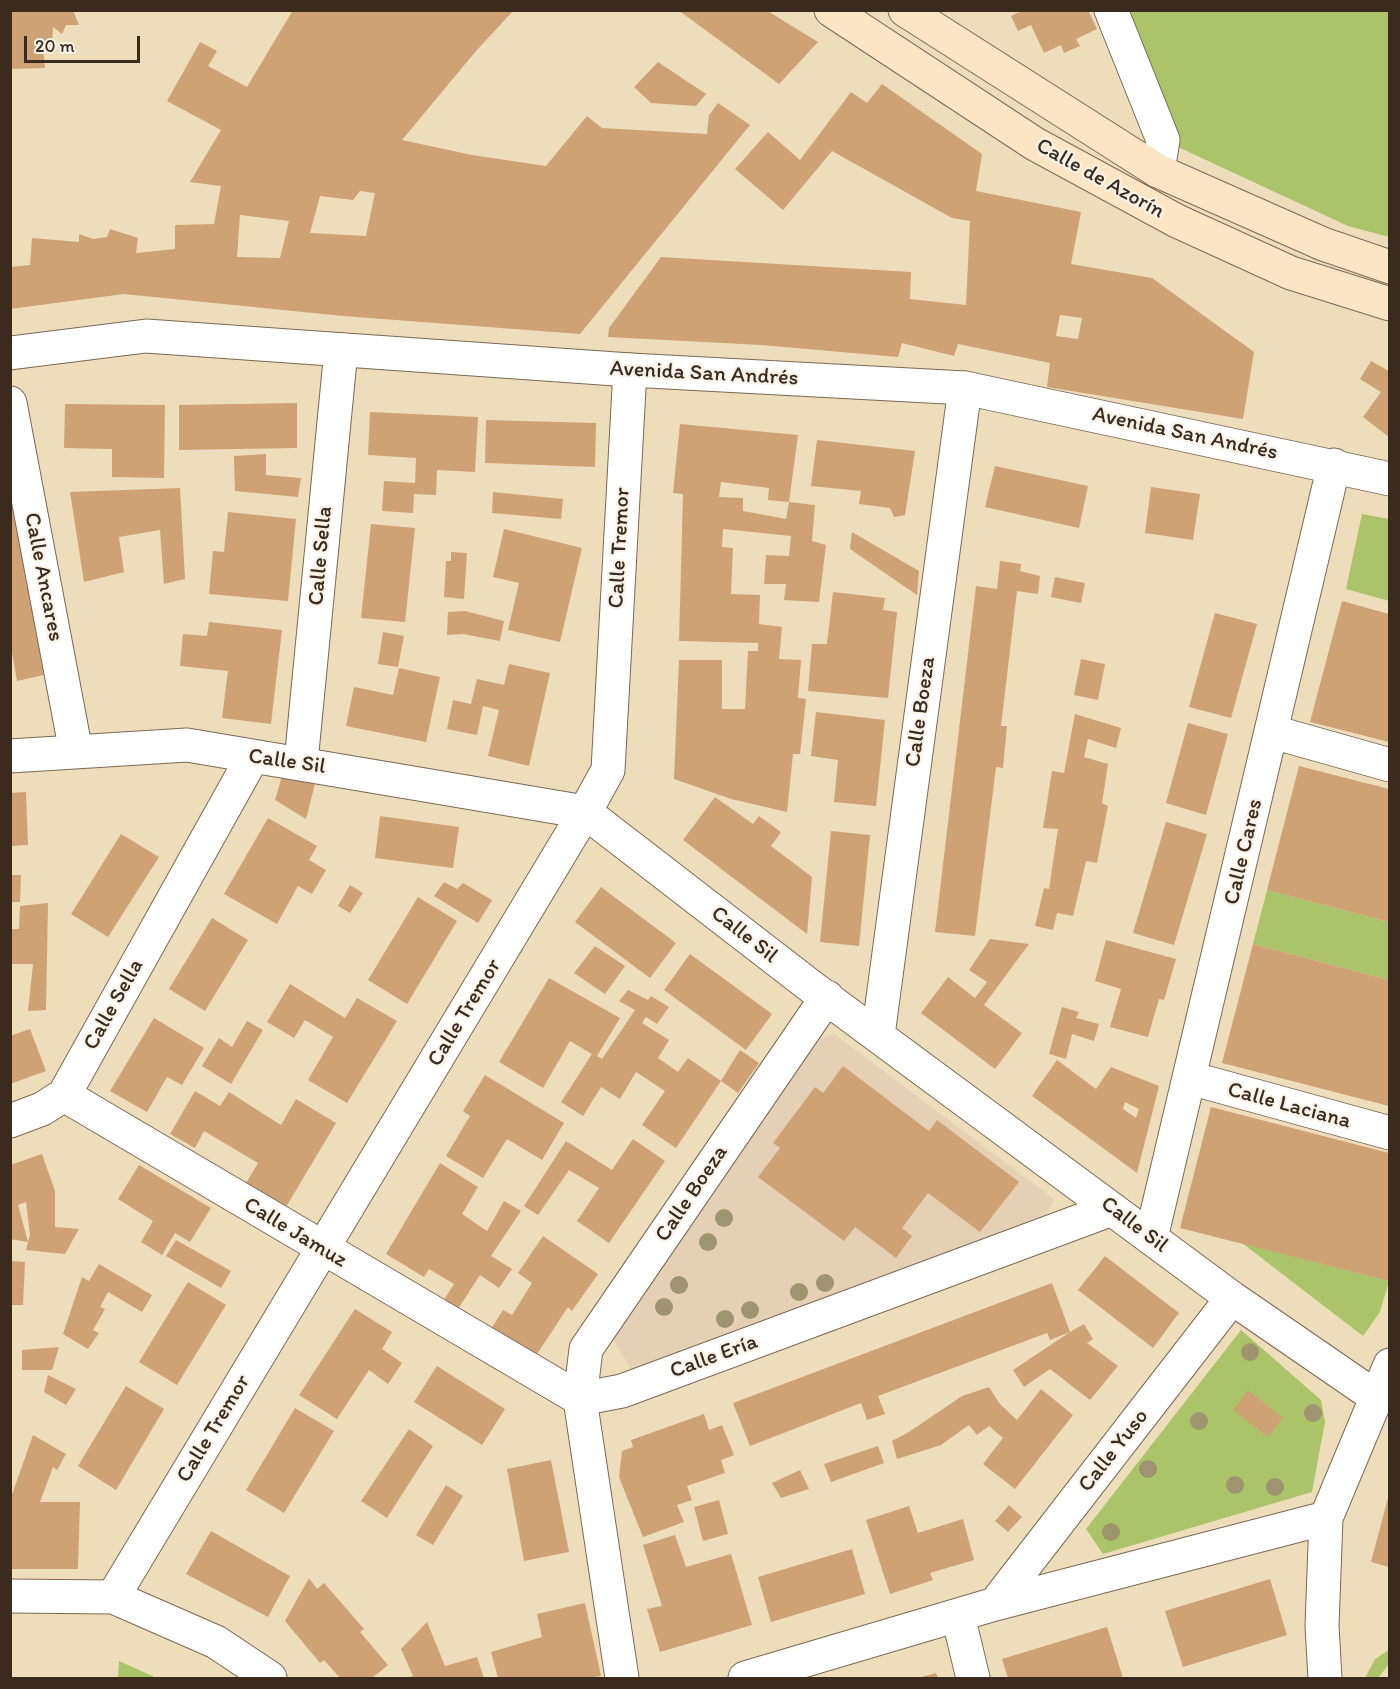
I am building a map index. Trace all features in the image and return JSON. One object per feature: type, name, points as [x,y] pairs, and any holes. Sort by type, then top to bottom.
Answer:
[{"type":"main road","name":"Calle de Azorín","points":[[831,10],[1035,144],[1178,221],[1291,273],[1389,304]]},
{"type":"main road","name":"Calle de Azorín","points":[[905,10],[1158,171],[1323,244],[1389,267]]},
{"type":"street","points":[[1111,10],[1163,140],[1158,171]]},
{"type":"street","name":"Avenida San Andrés","points":[[10,353],[146,336],[630,370],[965,388],[1389,478]]},
{"type":"street","name":"Calle Sella","points":[[301,762],[341,350]]},
{"type":"street","name":"Calle Tremor","points":[[113,1597],[323,1250],[608,770],[630,370]]},
{"type":"street","name":"Calle Boeza","points":[[878,1035],[965,388]]},
{"type":"street","name":"Calle Ancares","points":[[10,403],[76,752]]},
{"type":"street","name":"Calle Cares","points":[[1152,1238],[1273,732],[1334,465]]},
{"type":"street","points":[[1273,732],[1389,765]]},
{"type":"street","name":"Calle Sil","points":[[10,756],[187,745],[252,758],[301,762],[585,812],[827,997],[1112,1209],[1233,1298],[1376,1397]]},
{"type":"street","name":"Calle Sella","points":[[64,1095],[252,758]]},
{"type":"street","name":"Calle Boeza","points":[[580,1399],[586,1349],[827,997]]},
{"type":"street","name":"Calle Laciana","points":[[1190,1078],[1389,1133]]},
{"type":"street","points":[[10,1121],[42,1109],[64,1095]]},
{"type":"street","name":"Calle Jamuz","points":[[64,1095],[323,1250],[580,1399]]},
{"type":"street","name":"Calle Ería","points":[[580,1399],[622,1390],[1112,1209]]},
{"type":"street","name":"Calle Yuso","points":[[995,1604],[1233,1298]]},
{"type":"street","points":[[1325,1678],[1322,1626],[1326,1518],[1389,1365]]},
{"type":"street","points":[[580,1399],[622,1678]]},
{"type":"street","points":[[745,1678],[995,1604],[1326,1518]]},
{"type":"street","points":[[10,1596],[113,1597],[216,1642],[270,1678]]},
{"type":"street","points":[[958,1616],[973,1678]]},
{"type":"shaded area","points":[[833,1033],[1054,1199],[1046,1216],[631,1369],[613,1339],[816,1041]]},
{"type":"green space","points":[[1111,11],[1389,11],[1389,237],[1348,226],[1163,140]]},
{"type":"green space","points":[[1362,514],[1389,519],[1389,601],[1346,589]]},
{"type":"green space","points":[[1267,890],[1389,922],[1389,980],[1253,944]]},
{"type":"green space","points":[[1242,1243],[1389,1281],[1380,1312],[1363,1336]]},
{"type":"green space","points":[[1241,1330],[1321,1400],[1325,1422],[1312,1492],[1103,1554],[1086,1529]]},
{"type":"green space","points":[[1389,1650],[1389,1664],[1378,1678],[1365,1678],[1375,1659]]},
{"type":"green space","points":[[119,1661],[157,1678],[118,1678]]},
{"type":"building","points":[[10,10],[73,10],[79,25],[66,25],[62,34],[53,27],[52,44],[43,47],[45,68],[10,69]]},
{"type":"building","points":[[293,10],[514,10],[476,51],[402,140],[472,155],[546,166],[587,116],[602,128],[707,134],[709,115],[718,103],[750,125],[580,334],[343,316],[124,294],[10,309],[10,267],[30,265],[32,238],[79,242],[79,234],[93,239],[107,237],[110,229],[138,238],[136,253],[175,249],[175,225],[214,224],[221,186],[190,182],[221,130],[167,101],[200,42],[217,51],[208,66],[247,87]],"holes":[[[360,191],[375,193],[366,236],[310,233],[320,196],[353,200]],[[240,215],[289,221],[280,258],[237,257]]]},
{"type":"building","points":[[678,10],[766,10],[818,42],[779,84]]},
{"type":"building","points":[[1023,10],[1088,10],[1097,29],[1076,39],[1080,46],[1064,53],[1061,45],[1044,53],[1031,25],[1018,31],[1011,16]]},
{"type":"building","points":[[658,62],[706,94],[696,106],[651,103],[634,87]]},
{"type":"building","points":[[882,84],[982,154],[976,191],[1081,212],[1071,264],[1152,278],[1254,352],[1243,419],[1047,387],[1050,363],[958,344],[954,356],[902,343],[898,357],[761,345],[608,337],[609,328],[661,257],[911,272],[910,299],[966,305],[970,221],[952,218],[832,151],[783,210],[735,169],[768,132],[800,160],[851,92],[867,103]],"holes":[[[1060,315],[1082,318],[1078,339],[1056,336]]]},
{"type":"building","points":[[1371,361],[1389,371],[1389,437],[1363,417],[1381,392],[1360,379]]},
{"type":"building","points":[[297,403],[297,448],[179,450],[179,405]]},
{"type":"building","points":[[65,404],[165,405],[164,478],[112,477],[112,449],[64,448]]},
{"type":"building","points":[[370,412],[478,417],[475,472],[437,470],[436,495],[414,494],[413,513],[382,511],[384,481],[415,483],[416,458],[368,455]]},
{"type":"building","points":[[486,420],[596,423],[595,467],[485,463]]},
{"type":"building","points":[[680,424],[798,435],[789,502],[815,505],[812,541],[826,545],[819,602],[784,600],[786,584],[764,584],[766,555],[789,556],[791,536],[723,529],[722,547],[733,548],[731,594],[760,595],[759,624],[782,627],[779,659],[801,660],[798,698],[806,699],[800,754],[793,754],[787,812],[731,799],[674,779],[679,660],[722,660],[722,709],[745,709],[748,651],[758,651],[758,643],[679,641],[683,494],[673,493]],"holes":[[[721,482],[769,488],[768,500],[789,502],[786,519],[743,511],[743,498],[719,497]]]},
{"type":"building","points":[[817,440],[915,451],[905,515],[894,517],[890,508],[859,504],[861,491],[811,486]]},
{"type":"building","points":[[266,454],[266,475],[301,478],[298,497],[235,491],[234,456]]},
{"type":"building","points":[[995,466],[1088,486],[1079,528],[985,507]]},
{"type":"building","points":[[10,475],[44,675],[17,681],[10,641]]},
{"type":"building","points":[[1151,487],[1200,494],[1193,540],[1145,533]]},
{"type":"building","points":[[180,488],[185,579],[164,584],[160,530],[119,537],[124,572],[84,582],[70,492]]},
{"type":"building","points":[[493,492],[563,499],[561,519],[492,513]]},
{"type":"building","points":[[228,512],[296,519],[288,601],[209,594],[213,551],[224,552]]},
{"type":"building","points":[[371,524],[415,528],[405,622],[361,618]]},
{"type":"building","points":[[504,529],[582,548],[560,642],[508,630],[519,583],[493,577]]},
{"type":"building","points":[[852,532],[919,571],[917,595],[850,549]]},
{"type":"building","points":[[451,552],[467,553],[464,599],[444,597],[446,561],[451,561]]},
{"type":"building","points":[[1000,561],[1021,564],[1020,571],[1040,576],[1038,594],[1017,591],[1001,726],[1007,726],[1003,768],[996,767],[975,936],[935,932],[976,586],[997,589]]},
{"type":"building","points":[[1055,577],[1085,583],[1081,603],[1051,597]]},
{"type":"building","points":[[833,592],[885,598],[883,610],[897,612],[888,698],[808,691],[812,644],[827,644]]},
{"type":"building","points":[[1342,601],[1389,614],[1389,742],[1310,722]]},
{"type":"building","points":[[465,611],[504,621],[500,641],[463,634],[447,635],[448,612]]},
{"type":"building","points":[[1215,613],[1257,624],[1231,718],[1189,707]]},
{"type":"building","points":[[209,622],[282,630],[271,724],[222,718],[228,671],[180,666],[183,634],[207,636]]},
{"type":"building","points":[[383,632],[404,636],[398,667],[378,664]]},
{"type":"building","points":[[1081,659],[1105,664],[1098,700],[1074,695]]},
{"type":"building","points":[[509,664],[550,673],[529,766],[488,756],[499,710],[483,706],[477,735],[447,729],[453,700],[471,704],[477,679],[504,685]]},
{"type":"building","points":[[399,668],[440,677],[426,742],[346,726],[354,687],[393,695]]},
{"type":"building","points":[[816,712],[885,720],[876,806],[834,802],[838,760],[811,756]]},
{"type":"building","points":[[1075,714],[1121,728],[1116,748],[1088,739],[1084,757],[1108,764],[1102,803],[1108,806],[1097,863],[1086,861],[1073,916],[1057,913],[1053,930],[1035,926],[1044,888],[1049,889],[1058,829],[1043,828],[1052,771],[1064,773]]},
{"type":"building","points":[[1188,723],[1228,734],[1206,815],[1166,803]]},
{"type":"building","points":[[1299,766],[1389,789],[1389,922],[1267,890]]},
{"type":"building","points":[[282,776],[315,784],[306,819],[275,800]]},
{"type":"building","points":[[26,792],[28,845],[10,846],[10,793]]},
{"type":"building","points":[[715,797],[753,824],[759,816],[781,832],[771,846],[812,877],[807,934],[683,840]]},
{"type":"building","points":[[380,816],[459,827],[453,868],[375,858]]},
{"type":"building","points":[[268,818],[317,846],[309,860],[326,870],[312,894],[298,886],[277,924],[224,894]]},
{"type":"building","points":[[1166,822],[1207,834],[1174,945],[1133,933]]},
{"type":"building","points":[[831,831],[870,835],[859,946],[820,942]]},
{"type":"building","points":[[121,834],[159,857],[108,937],[71,914]]},
{"type":"building","points":[[10,875],[21,875],[20,902],[10,902]]},
{"type":"building","points":[[444,882],[457,889],[463,883],[492,900],[478,923],[434,896]]},
{"type":"building","points":[[350,885],[363,893],[350,913],[338,906]]},
{"type":"building","points":[[601,887],[676,943],[650,978],[575,922]]},
{"type":"building","points":[[418,897],[457,921],[407,1004],[368,980]]},
{"type":"building","points":[[48,903],[46,1010],[28,1011],[33,964],[10,964],[10,929],[19,929],[20,906]]},
{"type":"building","points":[[212,918],[248,940],[205,1011],[169,989]]},
{"type":"building","points":[[990,939],[1029,944],[984,1005],[1022,1033],[995,1069],[921,1013],[948,977],[975,998],[987,982],[969,970]]},
{"type":"building","points":[[1106,940],[1176,959],[1164,1000],[1159,999],[1148,1037],[1110,1027],[1121,989],[1095,981]]},
{"type":"building","points":[[1253,944],[1389,980],[1389,1106],[1222,1063]]},
{"type":"building","points":[[595,946],[625,966],[605,994],[574,973]]},
{"type":"building","points":[[690,954],[772,1014],[746,1050],[664,990]]},
{"type":"building","points":[[549,978],[620,1018],[597,1056],[602,1059],[635,1010],[619,1001],[628,990],[648,1000],[651,996],[669,1007],[657,1024],[646,1017],[642,1023],[669,1040],[658,1058],[678,1072],[688,1058],[721,1081],[676,1148],[642,1125],[665,1091],[636,1072],[620,1099],[601,1087],[583,1116],[561,1102],[592,1054],[570,1041],[543,1088],[499,1062]]},
{"type":"building","points":[[290,984],[345,1018],[357,998],[397,1021],[347,1103],[308,1080],[333,1037],[305,1020],[294,1038],[267,1022]]},
{"type":"building","points":[[1062,1007],[1079,1012],[1076,1018],[1099,1024],[1094,1041],[1072,1034],[1066,1059],[1049,1054]]},
{"type":"building","points":[[154,1018],[204,1048],[182,1085],[167,1077],[147,1112],[110,1091]]},
{"type":"building","points":[[247,1021],[263,1030],[231,1084],[202,1066],[219,1038],[232,1047]]},
{"type":"building","points":[[30,1029],[46,1071],[10,1084],[10,1036]]},
{"type":"building","points":[[740,1050],[759,1063],[738,1093],[721,1081]]},
{"type":"building","points":[[1057,1060],[1096,1089],[1111,1067],[1159,1086],[1137,1173],[1032,1096]],"holes":[[[1125,1102],[1139,1109],[1136,1118],[1123,1109]]]},
{"type":"building","points":[[843,1066],[929,1131],[937,1120],[1019,1182],[980,1232],[928,1193],[902,1228],[912,1236],[896,1258],[855,1227],[844,1241],[758,1177],[780,1148],[773,1143],[815,1087],[823,1093]]},
{"type":"building","points":[[485,1075],[564,1123],[542,1160],[507,1139],[483,1178],[446,1156],[470,1116],[463,1111]]},
{"type":"building","points":[[195,1091],[220,1106],[229,1092],[281,1125],[296,1099],[336,1123],[286,1207],[246,1183],[258,1163],[204,1131],[195,1148],[170,1134]]},
{"type":"building","points":[[1211,1107],[1389,1153],[1389,1281],[1180,1228]]},
{"type":"building","points":[[633,1139],[665,1161],[609,1243],[577,1221],[599,1188],[569,1170],[538,1215],[524,1206],[566,1141],[612,1170]]},
{"type":"building","points":[[42,1154],[55,1191],[55,1227],[79,1229],[65,1254],[26,1250],[28,1242],[10,1239],[10,1165]],"holes":[[[26,1202],[30,1235],[28,1242],[18,1205]]]},
{"type":"building","points":[[440,1163],[478,1187],[462,1214],[487,1231],[504,1201],[521,1211],[491,1256],[512,1269],[499,1288],[480,1275],[456,1312],[442,1303],[454,1284],[429,1269],[424,1277],[386,1254]]},
{"type":"building","points":[[139,1165],[211,1208],[190,1242],[175,1233],[162,1255],[141,1242],[153,1221],[118,1199]]},
{"type":"building","points":[[543,1236],[598,1274],[572,1311],[568,1307],[535,1357],[491,1329],[503,1310],[512,1315],[532,1283],[518,1273]]},
{"type":"building","points":[[176,1240],[231,1271],[221,1288],[166,1256]]},
{"type":"building","points":[[1105,1256],[1179,1313],[1153,1348],[1078,1290]]},
{"type":"building","points":[[10,1261],[25,1262],[23,1305],[10,1305]]},
{"type":"building","points":[[99,1264],[152,1295],[142,1312],[108,1292],[100,1307],[105,1309],[93,1330],[99,1333],[88,1349],[63,1334],[82,1277],[89,1281]]},
{"type":"building","points":[[188,1282],[226,1305],[177,1385],[139,1362]]},
{"type":"building","points":[[1052,1283],[1070,1332],[1050,1340],[1047,1333],[878,1396],[885,1414],[867,1420],[861,1403],[750,1446],[733,1403]]},
{"type":"building","points":[[355,1309],[392,1332],[382,1349],[402,1363],[388,1384],[369,1370],[337,1419],[299,1395]]},
{"type":"building","points":[[1084,1324],[1093,1339],[1087,1343],[1118,1366],[1090,1400],[1050,1369],[1024,1387],[1013,1370]]},
{"type":"building","points":[[59,1347],[52,1370],[22,1370],[22,1350]]},
{"type":"building","points":[[437,1366],[505,1409],[482,1445],[414,1402]]},
{"type":"building","points":[[48,1375],[76,1389],[66,1405],[44,1392]]},
{"type":"building","points":[[126,1386],[164,1409],[116,1490],[78,1466]]},
{"type":"building","points":[[989,1387],[1000,1404],[1017,1420],[1041,1389],[1073,1415],[1015,1489],[983,1464],[1003,1438],[989,1426],[977,1435],[969,1425],[941,1445],[897,1459],[892,1441],[962,1396]]},
{"type":"building","points":[[1248,1390],[1283,1418],[1268,1437],[1233,1410]]},
{"type":"building","points":[[295,1408],[334,1431],[284,1513],[246,1490]]},
{"type":"building","points":[[704,1414],[709,1430],[722,1425],[734,1455],[721,1460],[725,1473],[687,1486],[692,1500],[677,1505],[684,1522],[643,1537],[619,1477],[622,1451],[633,1447],[631,1440]]},
{"type":"building","points":[[409,1429],[433,1446],[387,1518],[361,1501]]},
{"type":"building","points":[[33,1435],[66,1454],[57,1470],[53,1467],[40,1502],[80,1502],[78,1569],[10,1569],[10,1500]]},
{"type":"building","points":[[878,1446],[884,1463],[831,1482],[824,1464]]},
{"type":"building","points":[[551,1460],[569,1552],[524,1561],[507,1469]]},
{"type":"building","points":[[800,1470],[809,1489],[781,1498],[772,1483]]},
{"type":"building","points":[[446,1485],[463,1496],[433,1545],[416,1535]]},
{"type":"building","points":[[1389,1494],[1389,1567],[1371,1562]]},
{"type":"building","points":[[719,1500],[728,1534],[703,1541],[694,1507]]},
{"type":"building","points":[[1009,1505],[1022,1517],[1008,1532],[995,1521]]},
{"type":"building","points":[[909,1506],[918,1533],[963,1519],[974,1560],[930,1573],[933,1580],[890,1594],[866,1520]]},
{"type":"building","points":[[211,1531],[290,1576],[268,1617],[186,1574]]},
{"type":"building","points":[[675,1535],[686,1567],[731,1554],[752,1625],[660,1652],[647,1609],[662,1606],[643,1545]]},
{"type":"building","points":[[852,1549],[865,1594],[771,1622],[758,1577]]},
{"type":"building","points":[[309,1578],[317,1589],[324,1583],[364,1629],[360,1632],[388,1665],[372,1678],[340,1678],[324,1660],[320,1663],[285,1621]]},
{"type":"building","points":[[1270,1579],[1287,1635],[1183,1667],[1165,1611]]},
{"type":"building","points":[[585,1603],[601,1676],[498,1678],[491,1652],[542,1637],[537,1614]]},
{"type":"building","points":[[427,1622],[445,1666],[477,1657],[484,1678],[405,1678],[413,1676],[401,1649]]},
{"type":"building","points":[[1107,1627],[1123,1678],[1008,1678],[1002,1659]]},
{"type":"building","points":[[936,1673],[938,1678],[918,1678]]}]
